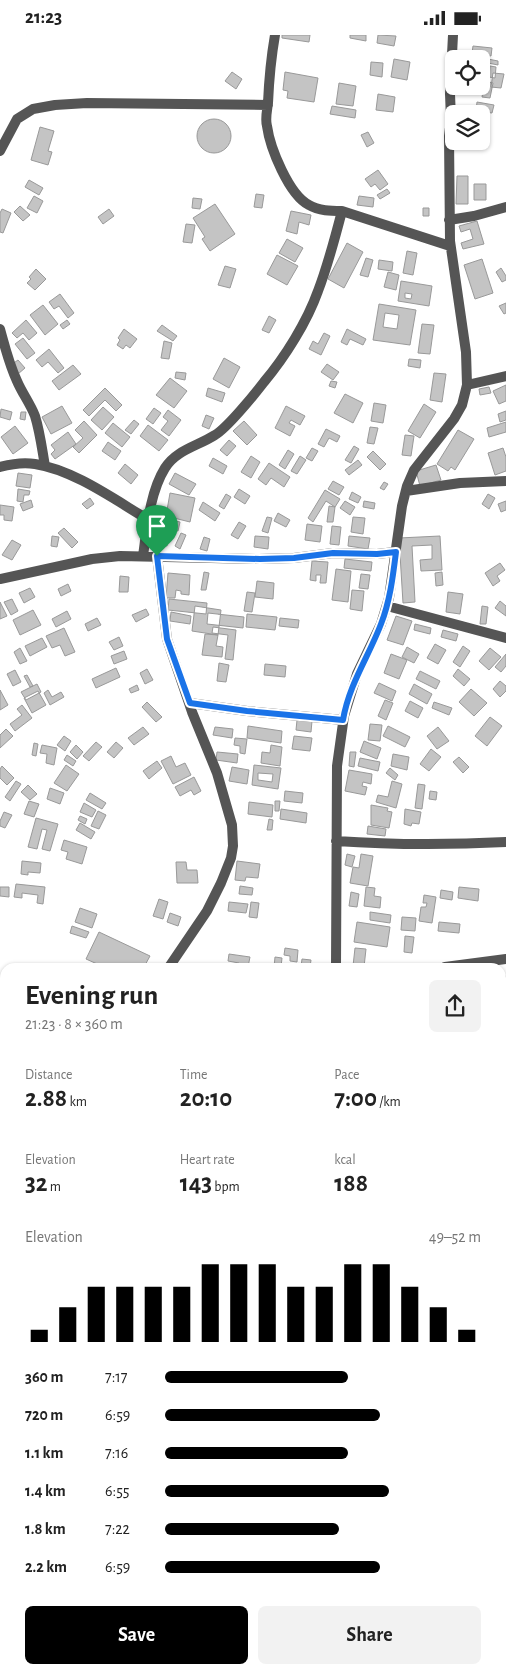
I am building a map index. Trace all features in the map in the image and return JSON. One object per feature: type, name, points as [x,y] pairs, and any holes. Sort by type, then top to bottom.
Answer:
[{"type":"street","points":[[275,35],[266,125],[278,162],[288,183],[298,197],[308,205],[327,211],[342,211],[450,246]]},
{"type":"street","points":[[336,963],[337,766],[343,720],[357,674],[381,624],[387,606],[402,506],[406,491],[414,470],[454,419],[462,405],[467,385],[466,352],[450,246],[449,137],[453,38],[442,35]]},
{"type":"street","points":[[0,151],[17,119],[33,109],[55,105],[87,103],[268,105]]},
{"type":"street","points":[[449,219],[474,216],[506,207]]},
{"type":"street","points":[[144,556],[157,483],[165,467],[175,455],[216,435],[264,382],[295,339],[318,293],[331,254],[342,211]]},
{"type":"street","points":[[0,329],[11,368],[35,416],[45,466]]},
{"type":"street","points":[[467,385],[506,376]]},
{"type":"street","points":[[0,467],[21,463],[45,466],[74,477],[149,520]]},
{"type":"street","points":[[406,491],[460,483],[506,481]]},
{"type":"street","points":[[0,579],[92,559],[120,556],[260,559],[294,558],[333,553],[377,554],[396,552]]},
{"type":"street","points":[[157,556],[167,639],[217,773],[232,825],[233,846],[231,858],[207,911],[172,963]]},
{"type":"street","points":[[387,606],[506,638]]},
{"type":"street","points":[[190,703],[247,711],[343,720]]},
{"type":"street","points":[[336,841],[439,846],[506,842]]},
{"type":"street","points":[[476,963],[506,959]]},
{"type":"building","points":[[282,35],[310,35],[309,42],[282,38]]},
{"type":"building","points":[[350,35],[366,35],[366,41],[350,38]]},
{"type":"building","points":[[378,35],[396,36],[394,46],[377,43]]},
{"type":"building","points":[[473,46],[492,48],[491,56],[490,50],[472,50]]},
{"type":"building","points":[[394,59],[410,62],[407,80],[391,77]]},
{"type":"building","points":[[490,59],[498,61],[498,65],[490,63]]},
{"type":"building","points":[[371,62],[383,63],[382,77],[370,75]]},
{"type":"building","points":[[490,66],[496,67],[495,78],[490,77]]},
{"type":"building","points":[[232,72],[242,79],[236,89],[225,81]]},
{"type":"building","points":[[285,72],[318,78],[314,102],[287,98],[288,91],[283,90]]},
{"type":"building","points":[[493,73],[504,74],[501,88],[491,87]]},
{"type":"building","points":[[490,82],[493,83],[490,98],[482,97],[482,95],[490,95]]},
{"type":"building","points":[[339,83],[356,86],[353,106],[336,104]]},
{"type":"building","points":[[378,94],[395,97],[393,112],[376,110]]},
{"type":"building","points":[[477,102],[494,105],[492,113],[490,113],[490,105],[477,105]]},
{"type":"building","points":[[332,106],[356,110],[355,118],[330,114]]},
{"type":"building","points":[[214,119],[221,120],[226,124],[230,129],[230,143],[226,148],[221,152],[214,153],[207,152],[202,148],[198,143],[197,136],[198,129],[202,124],[207,120]]},
{"type":"building","points":[[40,127],[54,131],[48,151],[52,152],[48,165],[31,160]]},
{"type":"building","points":[[368,132],[374,143],[367,147],[361,135]]},
{"type":"building","points":[[378,170],[388,184],[380,190],[375,184],[371,187],[365,179]]},
{"type":"building","points":[[457,176],[468,176],[468,204],[456,204]]},
{"type":"building","points":[[29,180],[43,188],[39,195],[25,187]]},
{"type":"building","points":[[474,184],[486,184],[486,200],[474,200]]},
{"type":"building","points":[[387,189],[390,193],[380,199],[377,195]]},
{"type":"building","points":[[256,194],[264,195],[262,208],[254,207]]},
{"type":"building","points":[[34,196],[43,201],[37,213],[27,208]]},
{"type":"building","points":[[359,196],[374,198],[373,207],[357,205]]},
{"type":"building","points":[[193,198],[202,199],[200,209],[192,208]]},
{"type":"building","points":[[215,204],[235,234],[210,251],[202,239],[205,237],[193,218]]},
{"type":"building","points":[[20,206],[30,215],[23,221],[14,212]]},
{"type":"building","points":[[423,208],[429,208],[429,216],[423,216]]},
{"type":"building","points":[[2,209],[11,213],[3,233],[0,232],[0,213]]},
{"type":"building","points":[[109,209],[114,216],[103,224],[98,217]]},
{"type":"building","points":[[291,211],[311,215],[309,225],[299,222],[297,234],[286,231]]},
{"type":"building","points":[[477,221],[484,244],[463,249],[461,243],[473,239],[470,229],[461,232],[459,226]]},
{"type":"building","points":[[186,224],[195,225],[192,243],[183,242]]},
{"type":"building","points":[[287,239],[303,248],[295,262],[279,253]]},
{"type":"building","points":[[347,243],[363,252],[344,288],[328,279]]},
{"type":"building","points":[[407,251],[417,253],[413,275],[403,273]]},
{"type":"building","points":[[277,255],[298,266],[287,285],[267,274]]},
{"type":"building","points":[[366,258],[373,260],[368,277],[360,275]]},
{"type":"building","points":[[482,259],[493,293],[475,299],[464,265]]},
{"type":"building","points":[[379,260],[393,262],[392,271],[378,269]]},
{"type":"building","points":[[225,266],[236,269],[230,288],[218,285]]},
{"type":"building","points":[[501,268],[506,276],[506,280],[502,282],[496,272]]},
{"type":"building","points":[[36,269],[46,279],[35,290],[27,283],[31,279],[29,277]]},
{"type":"building","points":[[388,272],[399,275],[396,290],[384,287]]},
{"type":"building","points":[[401,281],[432,286],[429,306],[398,301]],"holes":[[[405,293],[412,294],[411,299],[405,298]]]},
{"type":"building","points":[[60,294],[74,313],[68,318],[59,306],[54,309],[49,302]]},
{"type":"building","points":[[506,303],[506,313],[504,314],[499,306]]},
{"type":"building","points":[[379,304],[416,310],[410,345],[373,340]],"holes":[[[385,313],[399,315],[397,329],[383,327]]]},
{"type":"building","points":[[43,305],[58,324],[45,335],[30,315]]},
{"type":"building","points":[[269,316],[276,320],[269,333],[262,330]]},
{"type":"building","points":[[26,320],[37,333],[29,340],[23,333],[17,338],[12,333]]},
{"type":"building","points":[[67,320],[70,324],[63,329],[60,325]]},
{"type":"building","points":[[422,324],[434,325],[430,354],[418,353]]},
{"type":"building","points":[[162,325],[177,336],[173,341],[157,331]]},
{"type":"building","points":[[124,329],[137,339],[130,348],[126,345],[123,349],[117,345],[120,340],[118,338]]},
{"type":"building","points":[[347,329],[366,339],[363,345],[350,339],[347,345],[341,342]]},
{"type":"building","points":[[324,333],[330,336],[321,355],[309,349],[313,341],[318,344]]},
{"type":"building","points":[[23,338],[35,353],[27,359],[15,344]]},
{"type":"building","points":[[164,341],[172,343],[169,359],[161,358]]},
{"type":"building","points":[[49,349],[64,368],[58,373],[48,362],[42,367],[36,360]]},
{"type":"building","points":[[224,358],[240,367],[229,388],[213,379]]},
{"type":"building","points":[[409,359],[421,360],[420,368],[408,366]]},
{"type":"building","points":[[18,360],[25,368],[18,374],[11,365]]},
{"type":"building","points":[[327,364],[339,372],[333,380],[321,372]]},
{"type":"building","points":[[73,365],[81,374],[59,390],[52,381]]},
{"type":"building","points":[[176,372],[186,373],[185,380],[175,378]]},
{"type":"building","points":[[434,373],[446,374],[442,402],[430,400]]},
{"type":"building","points":[[170,378],[187,391],[174,408],[156,395]]},
{"type":"building","points":[[331,381],[337,382],[335,388],[329,386]]},
{"type":"building","points":[[506,385],[506,401],[499,404],[493,391]]},
{"type":"building","points":[[489,387],[491,393],[480,395],[479,389]]},
{"type":"building","points":[[105,388],[122,405],[116,411],[105,400],[89,416],[83,410]]},
{"type":"building","points":[[208,388],[225,393],[222,402],[206,396]]},
{"type":"building","points":[[345,394],[363,403],[353,423],[334,413]]},
{"type":"building","points":[[374,403],[386,405],[383,423],[371,421]]},
{"type":"building","points":[[424,404],[436,412],[420,438],[408,431]]},
{"type":"building","points":[[62,406],[72,423],[51,434],[42,417]]},
{"type":"building","points":[[286,406],[305,416],[300,425],[291,420],[289,423],[295,426],[290,436],[275,428]]},
{"type":"building","points":[[103,407],[114,417],[102,430],[91,420]]},
{"type":"building","points":[[154,408],[161,413],[153,424],[146,419]]},
{"type":"building","points":[[1,409],[12,412],[10,420],[0,417]]},
{"type":"building","points":[[168,410],[181,420],[169,436],[161,430],[168,421],[163,417]]},
{"type":"building","points":[[506,411],[506,420],[500,422],[498,414]]},
{"type":"building","points":[[21,412],[26,412],[25,420],[20,419]]},
{"type":"building","points":[[206,415],[214,418],[209,429],[202,426]]},
{"type":"building","points":[[134,420],[139,424],[131,434],[125,430]]},
{"type":"building","points":[[84,421],[97,435],[79,453],[73,447],[83,438],[75,430]]},
{"type":"building","points":[[244,421],[257,435],[247,445],[233,431]]},
{"type":"building","points":[[506,422],[506,432],[489,437],[487,428]]},
{"type":"building","points":[[113,423],[130,437],[122,447],[105,433]]},
{"type":"building","points":[[148,425],[168,440],[159,451],[140,436]]},
{"type":"building","points":[[15,426],[28,443],[13,454],[1,437]]},
{"type":"building","points":[[370,427],[378,428],[374,444],[367,443]]},
{"type":"building","points":[[326,429],[340,436],[337,442],[329,438],[324,447],[318,444]]},
{"type":"building","points":[[458,430],[474,439],[455,470],[451,467],[448,471],[437,464]]},
{"type":"building","points":[[68,432],[76,444],[55,459],[51,454],[55,450],[51,445]]},
{"type":"building","points":[[405,435],[414,436],[411,456],[402,455]]},
{"type":"building","points":[[229,440],[236,446],[227,456],[220,450]]},
{"type":"building","points":[[108,442],[121,451],[115,460],[102,451]]},
{"type":"building","points":[[354,446],[359,449],[351,463],[345,460]]},
{"type":"building","points":[[312,448],[318,451],[312,461],[306,458]]},
{"type":"building","points":[[503,448],[506,457],[506,471],[495,475],[488,453]]},
{"type":"building","points":[[288,450],[294,454],[285,469],[279,465]]},
{"type":"building","points":[[373,451],[386,464],[380,470],[367,457]]},
{"type":"building","points":[[251,456],[260,462],[251,478],[241,472]]},
{"type":"building","points":[[300,456],[306,460],[297,474],[291,471]]},
{"type":"building","points":[[213,458],[227,466],[223,474],[209,466]]},
{"type":"building","points":[[358,460],[362,465],[349,475],[345,470]]},
{"type":"building","points":[[269,463],[290,477],[284,487],[271,478],[266,485],[258,479]]},
{"type":"building","points":[[125,464],[138,475],[131,484],[118,473]]},
{"type":"building","points":[[436,465],[441,480],[420,486],[416,471]]},
{"type":"building","points":[[18,473],[32,475],[30,488],[16,486]]},
{"type":"building","points":[[175,473],[196,484],[189,495],[169,484]]},
{"type":"building","points":[[333,481],[344,487],[339,495],[328,489]]},
{"type":"building","points":[[384,482],[388,484],[384,490],[380,488]]},
{"type":"building","points":[[18,489],[30,491],[29,495],[24,495],[23,502],[17,501]]},
{"type":"building","points":[[239,489],[250,496],[245,504],[234,497]]},
{"type":"building","points":[[325,490],[340,499],[335,507],[326,501],[313,522],[308,518]]},
{"type":"building","points":[[352,492],[361,497],[358,503],[349,499]]},
{"type":"building","points":[[170,493],[195,498],[190,522],[166,516]]},
{"type":"building","points":[[226,494],[231,497],[224,509],[219,506]]},
{"type":"building","points":[[488,494],[495,498],[489,509],[482,504]]},
{"type":"building","points":[[90,498],[94,504],[87,509],[82,504]]},
{"type":"building","points":[[31,500],[33,507],[23,511],[20,504]]},
{"type":"building","points":[[345,501],[355,507],[350,515],[340,508]]},
{"type":"building","points":[[364,501],[375,503],[374,509],[363,507]]},
{"type":"building","points":[[506,501],[506,510],[501,512],[498,504]]},
{"type":"building","points":[[203,502],[220,513],[215,521],[199,510]]},
{"type":"building","points":[[0,505],[14,507],[12,521],[4,520],[4,515],[0,515]]},
{"type":"building","points":[[329,506],[335,507],[333,522],[327,522]]},
{"type":"building","points":[[278,513],[290,520],[286,527],[274,521]]},
{"type":"building","points":[[267,517],[272,518],[268,533],[262,531]]},
{"type":"building","points":[[353,517],[365,518],[363,534],[351,532]]},
{"type":"building","points":[[162,518],[180,522],[178,531],[160,527]]},
{"type":"building","points":[[239,522],[246,526],[238,539],[231,535]]},
{"type":"building","points":[[307,524],[322,526],[320,542],[305,540]]},
{"type":"building","points":[[332,526],[341,527],[339,545],[330,544]]},
{"type":"building","points":[[64,528],[78,542],[72,548],[58,533]]},
{"type":"building","points":[[157,529],[169,531],[167,546],[155,544]]},
{"type":"building","points":[[181,533],[186,535],[180,549],[175,546]]},
{"type":"building","points":[[52,536],[59,537],[57,547],[51,546]]},
{"type":"building","points":[[255,536],[269,537],[268,549],[254,547]]},
{"type":"building","points":[[349,536],[370,538],[368,549],[348,546]]},
{"type":"building","points":[[440,536],[442,570],[421,571],[420,560],[432,559],[432,545],[412,546],[415,602],[403,603],[399,538]]},
{"type":"building","points":[[204,537],[210,539],[207,551],[200,549]]},
{"type":"building","points":[[12,540],[21,545],[12,560],[2,555]]},
{"type":"building","points":[[345,559],[372,562],[371,571],[344,568]]},
{"type":"building","points":[[312,561],[328,562],[326,583],[320,583],[321,575],[316,575],[316,581],[310,580]]},
{"type":"building","points":[[500,563],[505,570],[497,576],[500,581],[493,586],[485,573]]},
{"type":"building","points":[[336,569],[351,571],[348,602],[332,600]]},
{"type":"building","points":[[204,572],[209,573],[206,590],[201,590]]},
{"type":"building","points":[[442,572],[443,585],[436,586],[435,573]]},
{"type":"building","points":[[168,573],[190,575],[189,595],[181,594],[181,591],[176,590],[175,598],[166,598]]},
{"type":"building","points":[[361,574],[370,575],[368,589],[359,588]]},
{"type":"building","points":[[120,576],[129,577],[128,592],[119,592]]},
{"type":"building","points":[[257,581],[274,583],[273,599],[255,597]]},
{"type":"building","points":[[68,584],[71,591],[61,596],[58,589]]},
{"type":"building","points":[[30,588],[35,597],[24,603],[19,593]]},
{"type":"building","points":[[352,590],[364,591],[362,611],[350,609]]},
{"type":"building","points":[[247,592],[255,593],[252,612],[244,611]]},
{"type":"building","points":[[448,592],[463,594],[460,614],[446,612]]},
{"type":"building","points":[[12,599],[18,611],[11,615],[4,602]]},
{"type":"building","points":[[169,599],[207,603],[206,614],[168,610]]},
{"type":"building","points":[[500,601],[506,606],[506,616],[495,608]]},
{"type":"building","points":[[0,602],[7,616],[0,619]]},
{"type":"building","points":[[195,606],[221,610],[218,635],[192,631]]},
{"type":"building","points":[[482,606],[488,607],[486,624],[480,624]]},
{"type":"building","points":[[146,609],[149,615],[136,622],[132,615]]},
{"type":"building","points":[[33,610],[41,625],[20,635],[13,620]]},
{"type":"building","points":[[67,611],[71,619],[56,627],[52,619]]},
{"type":"building","points":[[171,612],[191,616],[190,624],[170,621]]},
{"type":"building","points":[[208,613],[244,617],[243,628],[207,624]]},
{"type":"building","points":[[247,614],[277,617],[275,630],[246,627]]},
{"type":"building","points":[[396,616],[412,621],[403,645],[387,640]]},
{"type":"building","points":[[97,618],[101,625],[88,631],[85,624]]},
{"type":"building","points":[[280,618],[299,620],[298,628],[279,626]]},
{"type":"building","points":[[415,624],[431,628],[430,634],[414,630]]},
{"type":"building","points":[[213,627],[236,630],[233,660],[225,659],[228,635],[212,633]]},
{"type":"building","points":[[64,628],[75,652],[65,656],[60,645],[52,648],[46,636]]},
{"type":"building","points":[[443,630],[458,634],[456,641],[441,637]]},
{"type":"building","points":[[205,634],[218,635],[216,646],[223,647],[222,657],[202,655]]},
{"type":"building","points":[[119,637],[123,646],[114,650],[109,642]]},
{"type":"building","points":[[42,638],[47,647],[30,656],[25,646]]},
{"type":"building","points":[[435,644],[446,650],[438,664],[427,658]]},
{"type":"building","points":[[463,646],[470,651],[460,667],[453,662]]},
{"type":"building","points":[[407,647],[419,654],[414,663],[402,657]]},
{"type":"building","points":[[20,648],[27,661],[20,664],[14,652]]},
{"type":"building","points":[[490,648],[501,657],[489,670],[479,661]]},
{"type":"building","points":[[124,651],[127,659],[114,664],[111,656]]},
{"type":"building","points":[[391,654],[407,660],[399,679],[384,673]]},
{"type":"building","points":[[506,654],[506,666],[501,672],[495,667]]},
{"type":"building","points":[[219,663],[229,665],[226,682],[217,681]]},
{"type":"building","points":[[265,664],[286,666],[285,677],[264,675]]},
{"type":"building","points":[[116,668],[120,677],[96,688],[92,679]]},
{"type":"building","points":[[147,669],[153,680],[145,684],[140,673]]},
{"type":"building","points":[[458,669],[470,679],[464,686],[453,676]]},
{"type":"building","points":[[15,670],[21,682],[13,686],[7,674]]},
{"type":"building","points":[[420,671],[440,681],[436,689],[416,679]]},
{"type":"building","points":[[27,675],[33,686],[30,687],[24,676]]},
{"type":"building","points":[[500,681],[506,686],[506,691],[500,697],[493,689]]},
{"type":"building","points":[[379,683],[396,691],[392,701],[374,693]]},
{"type":"building","points":[[37,684],[41,692],[26,700],[21,692]]},
{"type":"building","points":[[414,684],[432,694],[427,704],[409,694]]},
{"type":"building","points":[[137,685],[139,690],[131,693],[129,689]]},
{"type":"building","points":[[471,689],[487,703],[474,716],[459,702]]},
{"type":"building","points":[[0,690],[8,705],[0,710]]},
{"type":"building","points":[[48,690],[52,697],[61,692],[64,697],[50,705],[44,693]]},
{"type":"building","points":[[38,691],[46,705],[32,713],[24,698]]},
{"type":"building","points":[[385,700],[393,703],[386,720],[378,716]]},
{"type":"building","points":[[410,701],[423,708],[418,718],[405,711]]},
{"type":"building","points":[[147,702],[162,717],[156,722],[142,707]]},
{"type":"building","points":[[434,702],[452,708],[449,715],[432,708]]},
{"type":"building","points":[[22,705],[32,718],[15,731],[10,724],[22,715],[17,709]]},
{"type":"building","points":[[490,717],[502,726],[487,746],[475,736]]},
{"type":"building","points":[[297,720],[312,721],[311,732],[296,730]]},
{"type":"building","points":[[370,724],[382,725],[380,741],[368,740]]},
{"type":"building","points":[[248,726],[282,731],[281,743],[247,738]]},
{"type":"building","points":[[388,726],[410,737],[405,747],[383,736]]},
{"type":"building","points":[[143,727],[149,734],[134,745],[128,738]]},
{"type":"building","points":[[215,727],[233,729],[232,738],[213,735]]},
{"type":"building","points":[[438,727],[449,741],[437,749],[427,736]]},
{"type":"building","points":[[6,729],[13,736],[0,748],[0,735]]},
{"type":"building","points":[[64,736],[71,741],[65,751],[57,745]]},
{"type":"building","points":[[294,736],[312,738],[310,751],[292,749]]},
{"type":"building","points":[[235,738],[247,739],[245,754],[240,753],[240,746],[234,745]]},
{"type":"building","points":[[364,741],[381,748],[377,759],[360,752]]},
{"type":"building","points":[[96,742],[102,747],[89,761],[83,756]]},
{"type":"building","points":[[116,742],[123,748],[114,758],[107,752]]},
{"type":"building","points":[[34,743],[38,744],[36,756],[32,755]]},
{"type":"building","points":[[42,745],[57,748],[54,765],[46,763],[47,754],[40,753]]},
{"type":"building","points":[[76,745],[83,752],[77,759],[70,752]]},
{"type":"building","points":[[271,745],[282,747],[280,766],[261,763],[262,752],[270,753]]},
{"type":"building","points":[[431,749],[441,757],[429,771],[420,764]]},
{"type":"building","points":[[217,752],[238,754],[237,763],[216,760]]},
{"type":"building","points":[[350,752],[356,752],[354,767],[349,766]]},
{"type":"building","points":[[393,754],[409,757],[407,770],[391,766]]},
{"type":"building","points":[[67,755],[76,761],[73,766],[64,760]]},
{"type":"building","points":[[171,756],[176,767],[185,763],[191,775],[173,784],[161,761]]},
{"type":"building","points":[[459,757],[469,767],[463,773],[453,762]]},
{"type":"building","points":[[360,758],[380,762],[378,771],[358,766]]},
{"type":"building","points":[[157,761],[162,768],[149,779],[143,771]]},
{"type":"building","points":[[66,765],[79,774],[67,791],[54,783]]},
{"type":"building","points":[[254,765],[281,768],[278,789],[252,785]],"holes":[[[258,773],[273,774],[272,782],[258,780]]]},
{"type":"building","points":[[2,766],[14,778],[7,785],[0,778]]},
{"type":"building","points":[[232,767],[249,770],[247,784],[229,781]]},
{"type":"building","points":[[390,768],[398,775],[395,780],[386,773]]},
{"type":"building","points":[[349,770],[372,774],[371,784],[363,782],[362,786],[367,787],[365,795],[345,791]]},
{"type":"building","points":[[194,777],[201,791],[194,795],[191,790],[180,796],[175,787]]},
{"type":"building","points":[[16,781],[21,784],[10,801],[5,797]]},
{"type":"building","points":[[392,781],[402,784],[396,808],[376,802],[378,795],[388,797]]},
{"type":"building","points":[[418,784],[425,785],[422,809],[415,808]]},
{"type":"building","points":[[28,785],[37,794],[30,800],[21,792]]},
{"type":"building","points":[[50,788],[64,793],[60,804],[47,799]]},
{"type":"building","points":[[285,791],[303,793],[302,803],[284,801]]},
{"type":"building","points":[[430,791],[437,792],[436,800],[429,799]]},
{"type":"building","points":[[90,793],[106,803],[102,809],[86,800]]},
{"type":"building","points":[[29,801],[39,804],[34,817],[24,814]]},
{"type":"building","points":[[275,801],[280,801],[279,811],[275,811]]},
{"type":"building","points":[[249,802],[273,805],[272,817],[248,814]]},
{"type":"building","points":[[84,803],[96,810],[92,817],[80,812]]},
{"type":"building","points":[[371,805],[388,808],[387,811],[392,812],[389,828],[371,825]]},
{"type":"building","points":[[281,809],[307,813],[306,823],[280,819]]},
{"type":"building","points":[[405,809],[421,812],[419,824],[412,823],[411,826],[404,824]]},
{"type":"building","points":[[98,811],[106,815],[99,829],[91,826]]},
{"type":"building","points":[[4,812],[12,815],[5,828],[0,826]]},
{"type":"building","points":[[80,816],[87,819],[85,824],[78,820]]},
{"type":"building","points":[[36,818],[58,824],[50,851],[42,849],[47,830],[42,829],[37,849],[28,847]]},
{"type":"building","points":[[269,819],[273,820],[272,830],[267,830]]},
{"type":"building","points":[[80,823],[95,832],[91,839],[76,830]]},
{"type":"building","points":[[368,826],[386,829],[385,836],[367,834]]},
{"type":"building","points":[[64,840],[87,847],[82,864],[66,859],[68,852],[61,850]]},
{"type":"building","points":[[347,854],[355,856],[352,867],[345,865]]},
{"type":"building","points":[[361,854],[373,856],[368,886],[350,883],[353,867],[359,868]]},
{"type":"building","points":[[22,861],[41,863],[40,873],[28,872],[28,875],[21,874]]},
{"type":"building","points":[[237,861],[260,864],[258,878],[246,877],[245,881],[235,880]]},
{"type":"building","points":[[176,862],[186,862],[187,870],[197,870],[198,883],[177,883]]},
{"type":"building","points":[[16,884],[45,887],[43,904],[37,903],[38,895],[22,893],[22,898],[14,897]]},
{"type":"building","points":[[240,886],[253,888],[252,895],[239,894]]},
{"type":"building","points":[[0,887],[9,887],[9,897],[0,896]]},
{"type":"building","points":[[366,887],[375,888],[374,896],[381,897],[380,908],[364,906]]},
{"type":"building","points":[[459,887],[479,889],[478,901],[458,898]]},
{"type":"building","points":[[441,890],[453,892],[452,900],[440,898]]},
{"type":"building","points":[[351,892],[359,894],[357,907],[349,906]]},
{"type":"building","points":[[424,895],[436,897],[432,923],[419,921],[421,907],[426,907],[427,903],[423,903]]},
{"type":"building","points":[[159,899],[168,902],[163,919],[153,916]]},
{"type":"building","points":[[229,902],[248,904],[246,913],[228,911]]},
{"type":"building","points":[[251,902],[259,903],[257,918],[249,917]]},
{"type":"building","points":[[80,908],[97,914],[92,928],[75,922]]},
{"type":"building","points":[[370,912],[391,915],[390,923],[370,920]]},
{"type":"building","points":[[170,913],[181,917],[178,926],[167,922]]},
{"type":"building","points":[[402,917],[416,918],[415,931],[401,930]]},
{"type":"building","points":[[357,922],[390,927],[387,947],[354,942]]},
{"type":"building","points":[[439,922],[460,924],[459,933],[438,931]]},
{"type":"building","points":[[72,926],[89,932],[86,938],[70,933]]},
{"type":"building","points":[[99,932],[150,956],[146,963],[95,963],[86,959]]},
{"type":"building","points":[[405,936],[414,937],[412,953],[404,952]]},
{"type":"building","points":[[285,948],[298,950],[297,962],[290,961],[290,956],[284,955]]},
{"type":"building","points":[[355,948],[366,949],[364,963],[353,963]]},
{"type":"building","points":[[229,954],[250,957],[249,963],[228,961]]},
{"type":"building","points":[[275,957],[282,958],[281,963],[274,963]]},
{"type":"building","points":[[302,959],[311,960],[311,963],[302,963]]},
{"type":"route","points":[[396,552],[389,598],[381,624],[357,674],[343,720],[247,711],[190,703],[167,639],[157,556],[260,559],[294,558],[333,553],[377,554],[396,552]]}]
